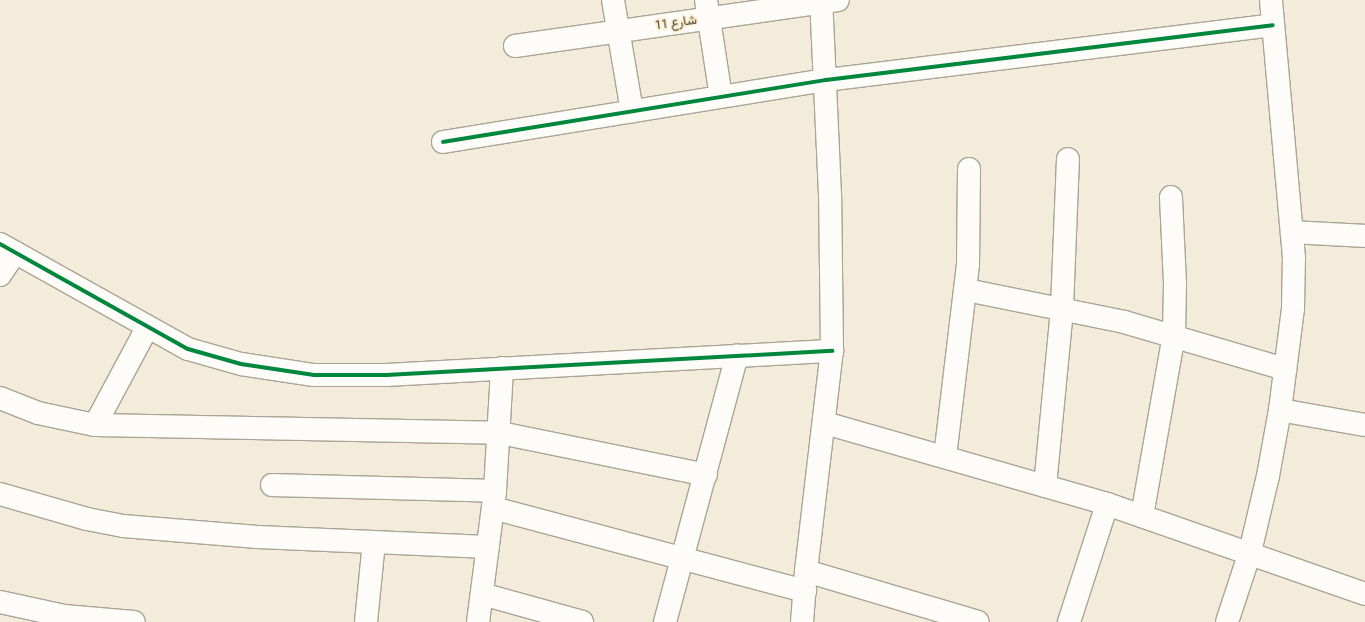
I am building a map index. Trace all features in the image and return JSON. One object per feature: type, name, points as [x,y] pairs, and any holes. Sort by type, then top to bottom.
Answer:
[{"type":"street","points":[[613,0],[632,111]]},
{"type":"street","points":[[1227,622],[1250,552],[1280,410],[1293,308],[1292,232],[1271,0]]},
{"type":"street","points":[[802,622],[805,581],[825,423],[832,351],[832,259],[826,80],[827,1]]},
{"type":"street","name":"شارع 11","points":[[515,46],[618,31],[707,9],[827,1]]},
{"type":"street","points":[[707,9],[721,97]]},
{"type":"street","points":[[443,142],[826,80],[1273,25]]},
{"type":"street","points":[[1045,486],[1062,308],[1068,159]]},
{"type":"street","points":[[945,457],[966,290],[969,169]]},
{"type":"street","points":[[1142,516],[1174,335],[1175,283],[1171,197]]},
{"type":"street","points":[[1292,232],[1365,236]]},
{"type":"street","points":[[0,275],[7,249],[147,328],[188,348],[215,358],[314,375],[386,375],[832,351]]},
{"type":"street","points":[[966,290],[1062,308],[1174,335],[1285,369]]},
{"type":"street","points":[[95,425],[147,328]]},
{"type":"street","points":[[665,622],[684,559],[737,356]]},
{"type":"street","points":[[478,622],[494,500],[500,433],[502,368]]},
{"type":"street","points":[[0,398],[38,412],[95,425],[500,433],[706,476]]},
{"type":"street","points":[[1280,410],[1365,425]]},
{"type":"street","points":[[825,423],[1107,504],[1250,552],[1365,594]]},
{"type":"street","points":[[272,485],[494,500],[684,559],[805,581],[939,616],[978,622]]},
{"type":"street","points":[[0,494],[87,520],[123,526],[258,537],[488,548]]},
{"type":"street","points":[[1069,622],[1107,504]]},
{"type":"street","points":[[366,622],[374,542]]},
{"type":"street","points":[[482,594],[582,622]]},
{"type":"street","points":[[0,602],[64,616],[134,622]]},
{"type":"cycle path","points":[[443,142],[826,80],[1273,25]]},
{"type":"cycle path","points":[[0,244],[188,349],[241,364],[314,375],[386,375],[832,351]]}]
